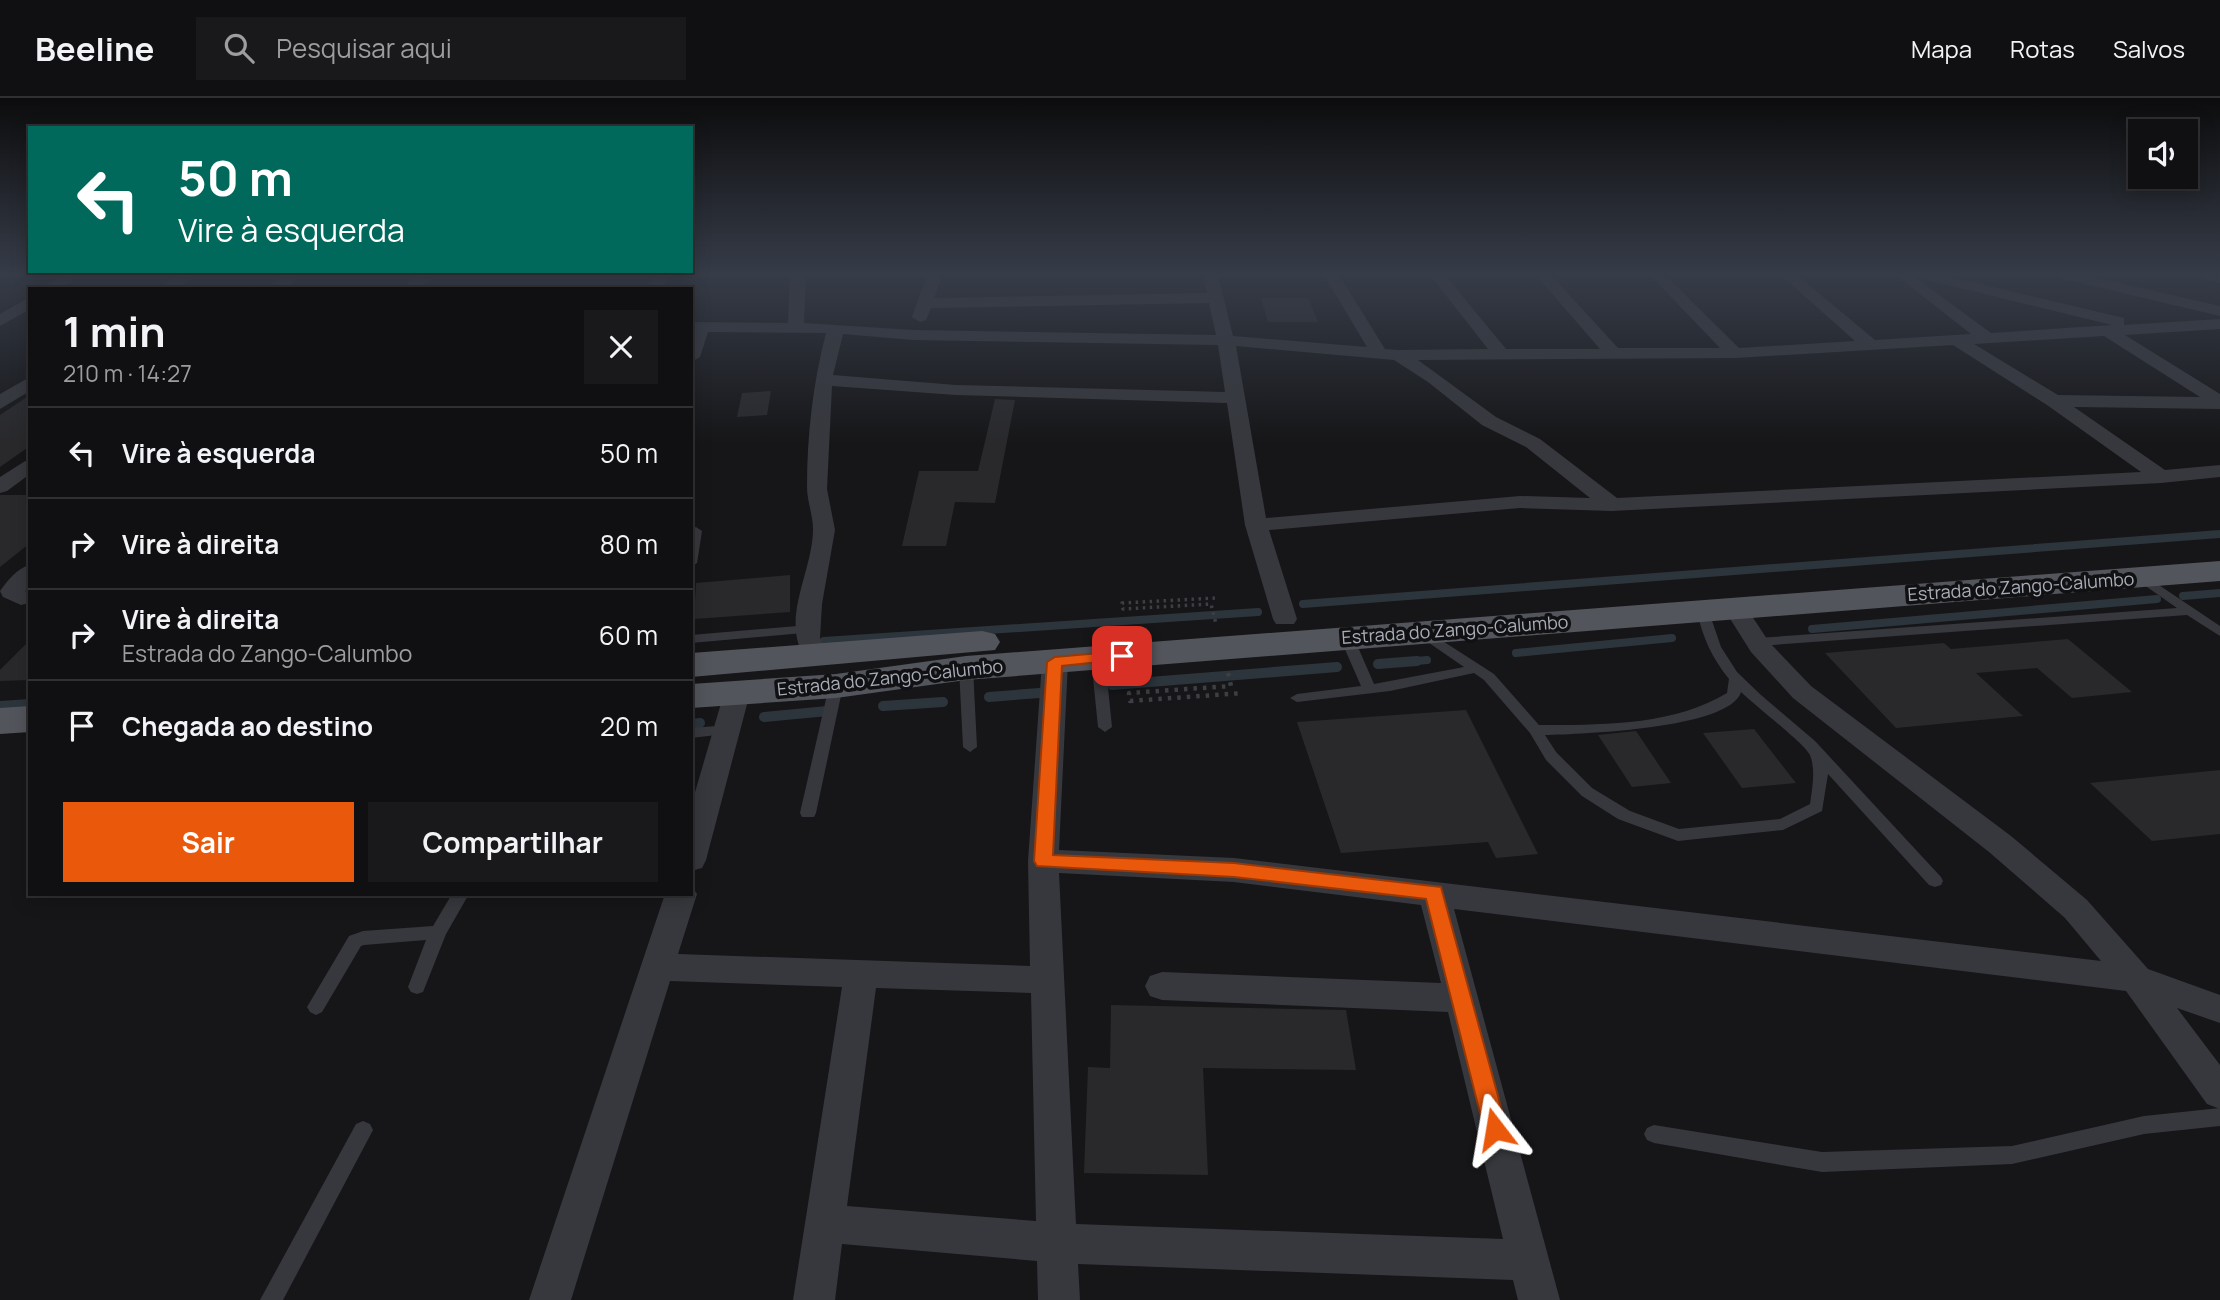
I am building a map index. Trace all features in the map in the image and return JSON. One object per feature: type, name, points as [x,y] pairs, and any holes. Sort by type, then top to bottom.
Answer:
[{"type":"main road","name":"Estrada do Zango-Calumbo","points":[[693,665],[812,642],[1285,619],[2220,549]]},
{"type":"main road","name":"Estrada do Zango-Calumbo","points":[[693,696],[836,686],[966,668],[2220,571]]},
{"type":"main road","points":[[0,721],[28,719]]},
{"type":"main road","points":[[0,747],[28,745]]},
{"type":"street","points":[[812,642],[810,604],[824,530],[817,489],[823,380],[835,331]]},
{"type":"street","points":[[870,331],[913,335],[1226,340],[1389,354],[1613,354],[1735,353],[2092,331]]},
{"type":"street","points":[[913,335],[914,331]]},
{"type":"street","points":[[1223,331],[1256,525],[1285,619]]},
{"type":"street","points":[[1372,331],[1389,354],[1434,378],[1489,421],[1533,443],[1612,505]]},
{"type":"street","points":[[1483,331],[1502,354]]},
{"type":"street","points":[[1593,331],[1613,354]]},
{"type":"street","points":[[1713,331],[1735,353]]},
{"type":"street","points":[[1854,331],[1872,346]]},
{"type":"street","points":[[1978,331],[1989,339]]},
{"type":"street","points":[[2108,331],[2220,403]]},
{"type":"street","points":[[1958,341],[2054,401],[2161,477]]},
{"type":"street","points":[[823,380],[956,390],[1234,398]]},
{"type":"street","points":[[0,403],[28,383]]},
{"type":"street","points":[[2054,401],[2220,403]]},
{"type":"street","points":[[0,487],[28,466]]},
{"type":"street","points":[[1256,525],[1520,502],[1612,505],[2161,477],[2220,471]]},
{"type":"street","points":[[25,598],[11,592],[28,574]]},
{"type":"street","points":[[0,613],[25,598]]},
{"type":"street","points":[[1719,611],[1758,642],[1776,668],[1802,692],[2000,844],[2076,909],[2136,979],[2220,1093]]},
{"type":"street","points":[[1055,662],[1043,861],[1059,1300]]},
{"type":"street","points":[[693,853],[737,693]]},
{"type":"street","points":[[1043,861],[1234,870],[1434,892],[2136,979],[2220,1009]]},
{"type":"street","points":[[1434,892],[1539,1300]]},
{"type":"street","points":[[550,1300],[660,967],[680,896]]},
{"type":"street","points":[[660,967],[1047,980]]},
{"type":"street","points":[[814,1300],[861,974]]},
{"type":"street","points":[[1162,986],[1462,998]]},
{"type":"street","points":[[825,1223],[1056,1243],[1529,1260]]},
{"type":"lane","points":[[693,550],[696,531]]},
{"type":"lane","points":[[2141,577],[2220,632]]},
{"type":"lane","points":[[1719,611],[1707,633],[1719,659],[1735,680],[1814,749],[1935,881]]},
{"type":"lane","points":[[1758,642],[2190,611]]},
{"type":"lane","points":[[1420,631],[1489,677],[1535,730],[1551,756],[1587,792],[1624,815],[1678,835],[1783,824],[1817,807],[1821,773],[1814,749]]},
{"type":"lane","points":[[1347,638],[1369,689]]},
{"type":"lane","points":[[693,639],[812,642]]},
{"type":"lane","points":[[1098,658],[1105,727]]},
{"type":"lane","points":[[966,668],[970,747]]},
{"type":"lane","points":[[1297,698],[1369,689],[1477,668]]},
{"type":"lane","points":[[1535,730],[1577,730],[1692,716],[1720,707],[1734,695],[1735,680]]},
{"type":"lane","points":[[808,813],[836,686]]},
{"type":"lane","points":[[693,733],[729,730]]},
{"type":"lane","points":[[417,987],[438,932],[460,896]]},
{"type":"lane","points":[[316,1007],[355,941],[363,938],[438,932]]},
{"type":"lane","points":[[1654,1134],[1835,1162],[2012,1155],[2144,1125],[2220,1117]]},
{"type":"lane","points":[[271,1300],[363,1130]]},
{"type":"path","points":[[1211,604],[1123,608],[1122,603],[1215,598]]},
{"type":"path","points":[[1231,686],[1129,693],[1130,701],[1243,693]]},
{"type":"building","points":[[771,391],[767,415],[737,417],[742,393]]},
{"type":"building","points":[[28,396],[28,447],[0,467],[0,415]]},
{"type":"building","points":[[995,399],[1015,400],[995,503],[955,502],[946,546],[902,546],[919,471],[978,471]]},
{"type":"building","points":[[0,495],[28,495],[28,545],[0,567]]},
{"type":"building","points":[[790,575],[790,612],[694,619],[696,583]]},
{"type":"building","points":[[2068,639],[2132,692],[2072,698],[2037,668],[1976,673],[2023,716],[1896,728],[1825,653],[1944,643],[1951,649]]},
{"type":"building","points":[[28,642],[28,680],[0,681],[0,670]]},
{"type":"building","points":[[1466,710],[1538,854],[1496,858],[1488,842],[1341,853],[1297,722]]},
{"type":"building","points":[[1754,729],[1796,783],[1742,788],[1703,733]]},
{"type":"building","points":[[1636,731],[1671,783],[1632,787],[1598,735]]},
{"type":"building","points":[[2220,770],[2220,834],[2152,841],[2090,783]]},
{"type":"building","points":[[1111,1005],[1346,1010],[1356,1070],[1203,1068],[1208,1175],[1084,1173],[1088,1067],[1110,1068]]},
{"type":"waterway","points":[[1303,604],[2220,534]]},
{"type":"waterway","points":[[2183,596],[2220,593]]},
{"type":"waterway","points":[[1812,629],[2157,599]]},
{"type":"waterway","points":[[824,641],[1258,612]]},
{"type":"waterway","points":[[1516,653],[1672,638]]},
{"type":"waterway","points":[[1413,661],[1427,660]]},
{"type":"waterway","points":[[1378,664],[1413,661]]},
{"type":"waterway","points":[[1395,663],[1413,661]]},
{"type":"waterway","points":[[1112,685],[1337,667]]},
{"type":"waterway","points":[[989,697],[1039,693]]},
{"type":"waterway","points":[[883,706],[943,702]]},
{"type":"waterway","points":[[0,706],[28,704]]},
{"type":"waterway","points":[[764,717],[828,711]]},
{"type":"waterway","points":[[693,724],[700,723]]},
{"type":"route","points":[[1122,656],[1055,662],[1043,861],[1234,870],[1434,892],[1495,1129]]}]
